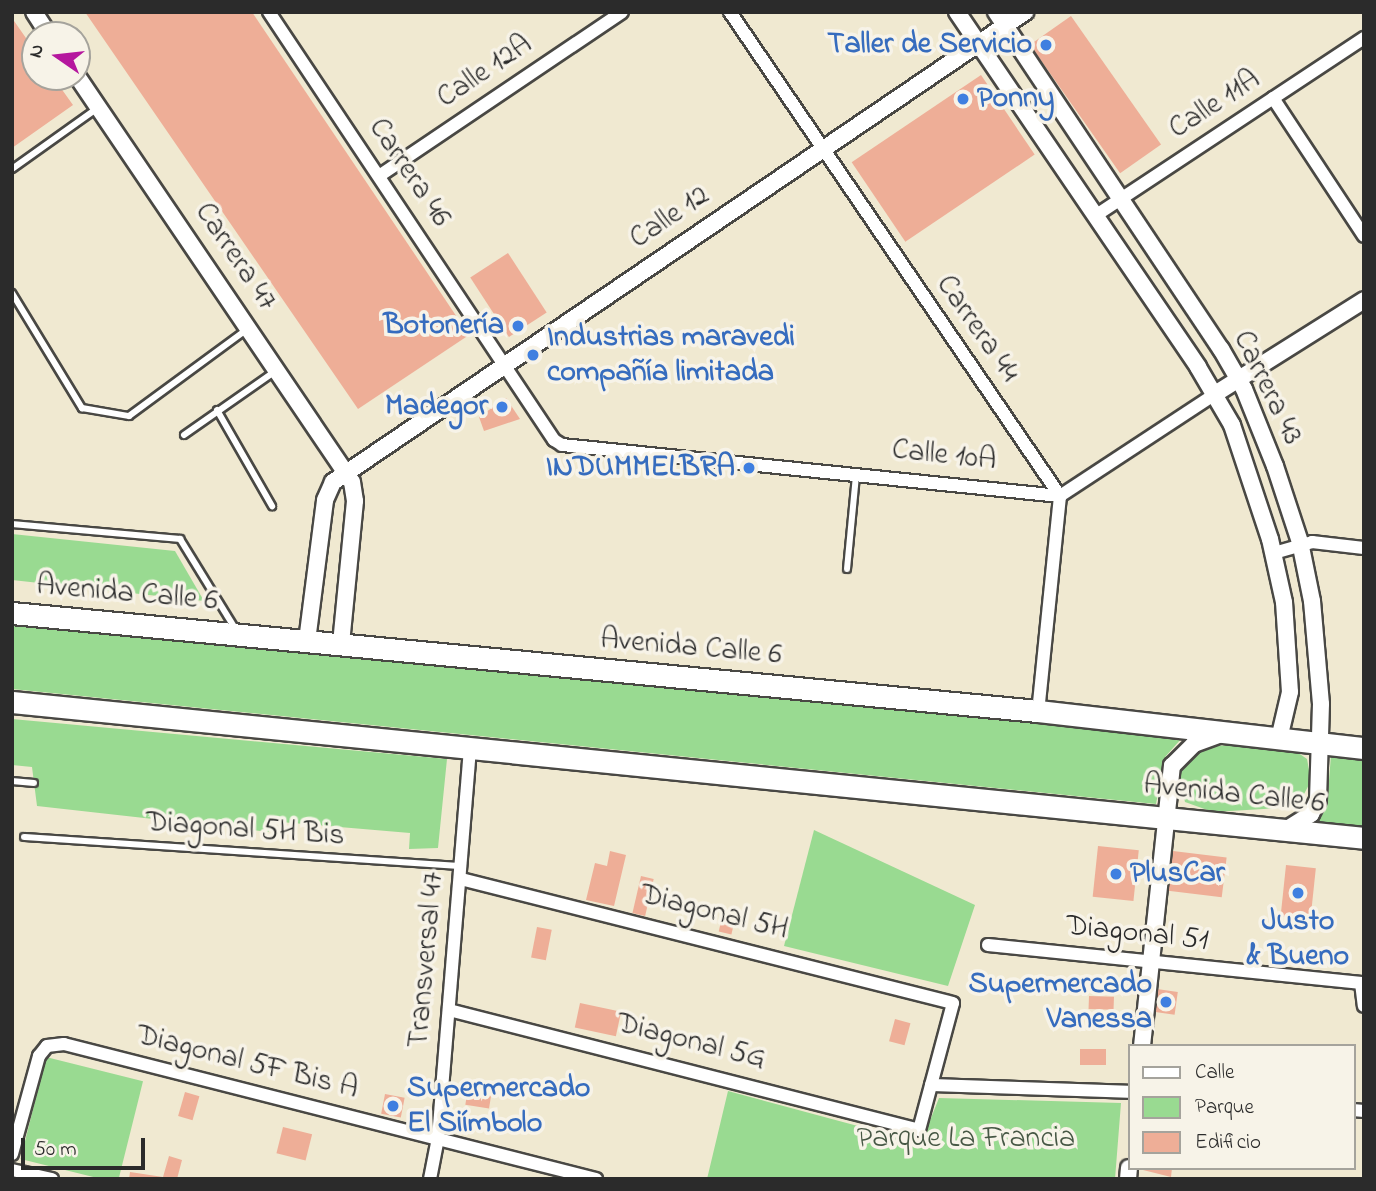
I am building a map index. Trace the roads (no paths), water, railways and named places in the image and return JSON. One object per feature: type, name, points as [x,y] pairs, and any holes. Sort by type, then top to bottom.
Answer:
[{"type":"main road","name":"Avenida Calle 6","points":[[12,612],[1038,711],[1364,748]]},
{"type":"main road","name":"Avenida Calle 6","points":[[12,702],[470,745],[1364,838]]},
{"type":"street","name":"Carrera 46","points":[[269,12],[505,363]]},
{"type":"street","name":"Calle 12A","points":[[379,176],[622,12]]},
{"type":"street","name":"Carrera 44","points":[[730,12],[1060,496]]},
{"type":"street","name":"Carrera 43","points":[[957,12],[1215,394],[1242,447],[1274,554],[1286,622],[1290,692],[1279,739]]},
{"type":"street","name":"Calle 12","points":[[346,470],[978,44],[1000,19],[1025,12]]},
{"type":"street","name":"Carrera 43","points":[[1000,19],[1238,380],[1275,466],[1301,545],[1316,631],[1321,744],[1315,807],[1285,830]]},
{"type":"street","name":"Calle 11A","points":[[1095,216],[1364,38]]},
{"type":"street","name":"Carrera 47","points":[[87,91],[346,470],[355,501],[341,644]]},
{"type":"street","points":[[1273,98],[1364,236]]},
{"type":"street","points":[[1038,711],[1060,496],[1364,300]]},
{"type":"street","name":"Calle 10A","points":[[505,363],[554,440],[562,445],[1060,496]]},
{"type":"street","points":[[307,641],[324,499],[333,482],[346,470]]},
{"type":"street","points":[[1274,554],[1312,542],[1364,548]]},
{"type":"street","points":[[1142,1044],[1163,818],[1177,758],[1194,744],[1226,733]]},
{"type":"street","name":"Transversal 47","points":[[430,1179],[438,1138],[462,872],[470,745]]},
{"type":"street","name":"Diagonal 5H","points":[[462,872],[953,1003],[931,1085]]},
{"type":"street","name":"Diagonal 51","points":[[988,945],[1362,983]]},
{"type":"street","points":[[1362,983],[1364,1006]]},
{"type":"street","name":"Diagonal 5G","points":[[449,1010],[919,1130],[931,1085]]},
{"type":"street","name":"Diagonal 5F Bis A","points":[[12,1154],[39,1056],[47,1046],[64,1044],[596,1179]]},
{"type":"street","points":[[931,1085],[1128,1092]]},
{"type":"street","points":[[12,1170],[52,1179]]},
{"type":"lane","points":[[12,169],[98,107]]},
{"type":"lane","points":[[12,293],[82,408],[129,416],[249,328]]},
{"type":"lane","points":[[184,435],[277,369]]},
{"type":"lane","points":[[217,410],[272,506]]},
{"type":"lane","points":[[847,569],[856,475]]},
{"type":"lane","points":[[12,524],[180,539],[239,634]]},
{"type":"lane","points":[[12,781],[34,783]]},
{"type":"lane","name":"Diagonal 5H Bis","points":[[24,837],[462,872]]},
{"type":"place","name":"Taller de Servicio","points":[[1046,45]]},
{"type":"place","name":"Ponny","points":[[963,99]]},
{"type":"place","name":"Botonería","points":[[518,326]]},
{"type":"place","name":"Industrias maravedi compañía limitada","points":[[533,355]]},
{"type":"place","name":"Madegor","points":[[502,407]]},
{"type":"place","name":"INDUMMELBRA","points":[[749,468]]},
{"type":"place","name":"PlusCar","points":[[1116,874]]},
{"type":"place","name":"Justo & Bueno","points":[[1298,893]]},
{"type":"place","name":"Supermercado Vanessa","points":[[1166,1002]]},
{"type":"place","name":"Supermercado El Siímbolo","points":[[393,1106]]},
{"type":"park label","name":"Parque La Francia","points":[[966,1139]]}]
